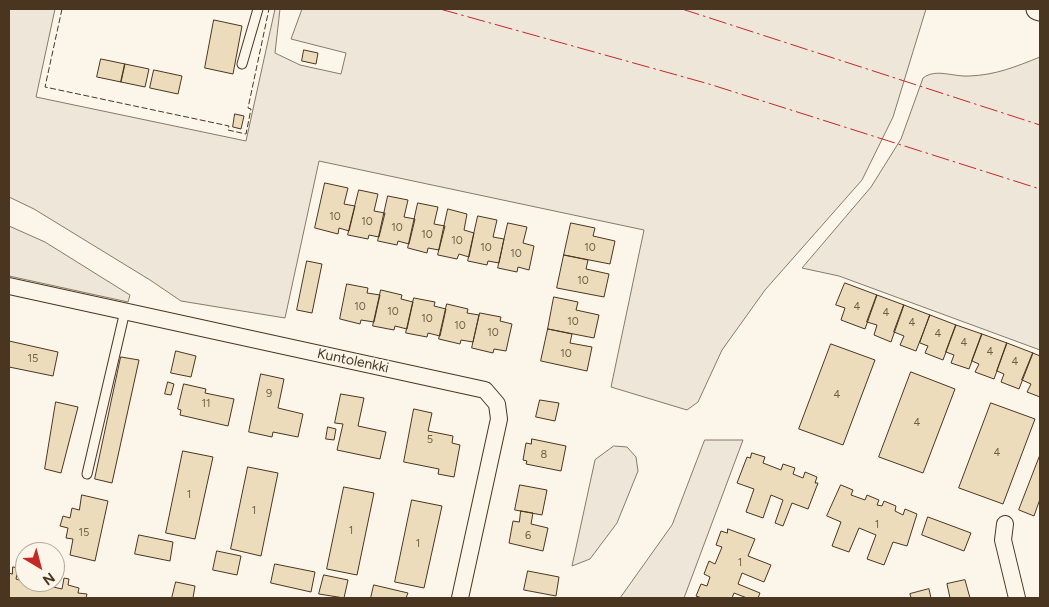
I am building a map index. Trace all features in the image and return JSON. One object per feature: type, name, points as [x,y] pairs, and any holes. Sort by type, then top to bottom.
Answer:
[{"type":"street","name":"Kuntolenkki","points":[[9,286],[479,387],[491,395],[497,404],[499,419],[460,598]]},
{"type":"street","points":[[1005,524],[1003,540],[1018,598]]},
{"type":"lane","points":[[242,64],[258,9]]},
{"type":"lane","points":[[87,474],[125,311]]},
{"type":"shaded area","points":[[9,9],[55,9],[36,97],[246,141],[275,9],[280,9],[275,53],[300,65],[341,74],[346,53],[291,39],[302,9],[926,9],[893,117],[862,180],[765,290],[722,350],[698,402],[687,410],[611,387],[644,230],[319,161],[285,318],[181,301],[34,209],[9,197]]},
{"type":"shaded area","points":[[1040,57],[1040,350],[839,276],[802,268],[871,187],[901,139],[923,78],[939,73],[963,76],[988,74]]},
{"type":"shaded area","points":[[9,226],[45,242],[130,295],[128,302],[9,276]]},
{"type":"shaded area","points":[[705,440],[743,440],[684,598],[620,598],[672,525]]},
{"type":"shaded area","points":[[614,446],[627,447],[636,457],[638,471],[617,523],[590,559],[572,566],[595,460]]},
{"type":"building","points":[[214,20],[242,26],[233,74],[205,68]]},
{"type":"building","points":[[304,50],[318,53],[316,64],[302,61]]},
{"type":"building","points":[[101,59],[125,64],[121,82],[97,77]]},
{"type":"building","points":[[125,64],[149,69],[145,87],[121,82]]},
{"type":"building","points":[[154,70],[182,76],[178,94],[150,88]]},
{"type":"building","points":[[235,114],[244,116],[241,129],[233,127]]},
{"type":"building","points":[[325,183],[348,188],[344,204],[355,206],[349,231],[339,228],[338,234],[315,228]]},
{"type":"building","points":[[359,190],[378,194],[374,211],[385,213],[379,237],[369,235],[368,239],[348,235]]},
{"type":"building","points":[[388,196],[408,200],[404,217],[415,219],[409,244],[398,241],[397,245],[378,241]]},
{"type":"building","points":[[418,203],[438,207],[434,224],[445,226],[439,250],[428,248],[427,253],[408,248]]},
{"type":"building","points":[[448,209],[467,214],[464,230],[474,233],[469,257],[459,254],[457,259],[438,255]]},
{"type":"building","points":[[478,216],[497,220],[493,237],[504,239],[499,263],[488,261],[487,265],[468,261]]},
{"type":"building","points":[[508,223],[527,227],[523,243],[534,246],[529,270],[518,267],[517,272],[498,268]]},
{"type":"building","points":[[571,223],[595,228],[593,236],[615,241],[610,264],[564,255]]},
{"type":"building","points":[[564,255],[588,260],[586,269],[609,274],[604,297],[557,288]]},
{"type":"building","points":[[307,261],[322,264],[312,313],[297,310]]},
{"type":"building","points":[[845,283],[877,295],[865,329],[841,320],[845,308],[836,305]]},
{"type":"building","points":[[347,284],[368,288],[367,293],[380,295],[374,322],[361,320],[360,324],[340,319]]},
{"type":"building","points":[[381,290],[402,295],[401,299],[413,302],[407,329],[395,326],[394,330],[373,326]]},
{"type":"building","points":[[877,295],[904,305],[891,342],[874,335],[877,325],[867,322]]},
{"type":"building","points":[[554,297],[578,302],[576,310],[599,315],[594,338],[548,329]]},
{"type":"building","points":[[414,298],[435,302],[434,306],[446,309],[440,336],[428,333],[427,337],[406,333]]},
{"type":"building","points":[[447,304],[468,309],[467,313],[479,315],[473,342],[461,340],[460,344],[439,339]]},
{"type":"building","points":[[904,305],[930,315],[916,351],[900,345],[904,336],[894,332]]},
{"type":"building","points":[[480,313],[501,317],[500,321],[512,324],[506,351],[494,349],[493,353],[472,348]]},
{"type":"building","points":[[930,315],[956,325],[943,360],[925,353],[928,346],[920,343]]},
{"type":"building","points":[[956,325],[982,334],[969,369],[951,363],[954,355],[946,352]]},
{"type":"building","points":[[548,329],[572,334],[570,343],[592,347],[587,371],[541,361]]},
{"type":"building","points":[[982,334],[1007,343],[994,379],[975,372],[979,364],[972,361]]},
{"type":"building","points":[[9,341],[58,352],[53,376],[9,367]]},
{"type":"building","points":[[1007,343],[1033,353],[1019,389],[1001,382],[1004,374],[997,371]]},
{"type":"building","points":[[831,344],[875,360],[843,445],[799,429]]},
{"type":"building","points":[[176,351],[196,356],[191,377],[171,373]]},
{"type":"building","points":[[1033,353],[1040,356],[1040,397],[1027,392],[1031,384],[1022,380]]},
{"type":"building","points":[[121,357],[139,360],[112,483],[95,479]]},
{"type":"building","points":[[911,372],[955,389],[923,473],[879,457]]},
{"type":"building","points":[[261,374],[284,379],[278,408],[303,414],[298,437],[273,432],[272,437],[249,432]]},
{"type":"building","points":[[168,382],[174,384],[171,395],[165,394]]},
{"type":"building","points":[[184,384],[206,389],[205,393],[234,399],[228,426],[180,415],[181,410],[178,409]]},
{"type":"building","points":[[341,394],[364,398],[358,426],[386,432],[380,459],[337,450],[343,424],[335,423]]},
{"type":"building","points":[[540,400],[559,403],[555,421],[536,417]]},
{"type":"building","points":[[56,402],[78,407],[61,473],[45,469]]},
{"type":"building","points":[[991,403],[1035,419],[1003,504],[959,488]]},
{"type":"building","points":[[414,409],[432,413],[428,431],[453,436],[452,443],[460,445],[454,477],[438,474],[439,469],[404,462]]},
{"type":"building","points":[[328,427],[336,429],[334,440],[326,439]]},
{"type":"building","points":[[532,439],[566,446],[561,471],[526,464],[527,461],[523,460],[526,443],[531,444]]},
{"type":"building","points":[[183,451],[213,457],[195,539],[166,533]]},
{"type":"building","points":[[752,453],[765,457],[763,463],[781,470],[783,464],[795,468],[793,474],[803,478],[805,472],[817,477],[815,483],[818,483],[808,509],[792,503],[783,526],[775,523],[783,500],[771,495],[763,518],[746,512],[754,489],[737,483],[747,457],[750,458]]},
{"type":"building","points":[[1040,455],[1040,499],[1034,516],[1019,510]]},
{"type":"building","points":[[248,467],[278,473],[261,556],[231,549]]},
{"type":"building","points":[[520,485],[547,490],[542,515],[515,510]]},
{"type":"building","points":[[841,485],[853,490],[851,495],[865,500],[867,495],[879,500],[877,505],[882,506],[884,501],[896,506],[895,511],[903,515],[905,509],[917,514],[907,546],[893,542],[884,565],[867,559],[876,535],[859,528],[849,552],[832,546],[841,522],[827,516]]},
{"type":"building","points":[[344,487],[374,493],[357,575],[327,569]]},
{"type":"building","points":[[82,495],[108,501],[95,561],[70,555],[73,539],[66,538],[68,528],[60,526],[63,516],[70,518],[72,508],[79,510]]},
{"type":"building","points":[[412,500],[442,506],[424,588],[395,582]]},
{"type":"building","points":[[521,511],[533,513],[531,524],[548,528],[543,551],[509,543],[513,521],[519,522]]},
{"type":"building","points":[[928,517],[971,533],[964,551],[922,535]]},
{"type":"building","points":[[728,529],[755,539],[748,556],[771,565],[764,582],[742,573],[738,584],[760,593],[758,598],[747,598],[734,593],[732,598],[702,598],[696,596],[701,584],[707,586],[710,577],[704,574],[709,561],[715,564],[722,547],[716,545],[721,531],[727,533]]},
{"type":"building","points":[[139,535],[173,542],[170,561],[135,554]]},
{"type":"building","points":[[217,551],[241,556],[237,575],[213,570]]},
{"type":"building","points":[[275,564],[315,572],[311,592],[271,583]]},
{"type":"building","points":[[13,567],[15,567],[15,592],[65,592],[65,578],[69,579],[68,585],[79,588],[78,593],[87,594],[86,598],[9,598],[9,573],[12,574]]},
{"type":"building","points":[[528,571],[559,577],[556,596],[524,590]]},
{"type":"building","points":[[324,575],[348,580],[344,598],[319,594]]},
{"type":"building","points":[[965,580],[970,598],[950,598],[947,584]]},
{"type":"building","points":[[176,582],[195,586],[193,598],[172,598]]},
{"type":"building","points":[[374,585],[408,593],[406,598],[371,598]]},
{"type":"building","points":[[929,589],[931,598],[911,598],[910,594]]},
{"type":"fence","points":[[62,9],[45,87],[229,126],[228,130],[246,134],[251,109],[248,108],[269,9]]},
{"type":"power","points":[[440,9],[709,84],[1040,189]]},
{"type":"power","points":[[682,9],[1040,125]]}]
